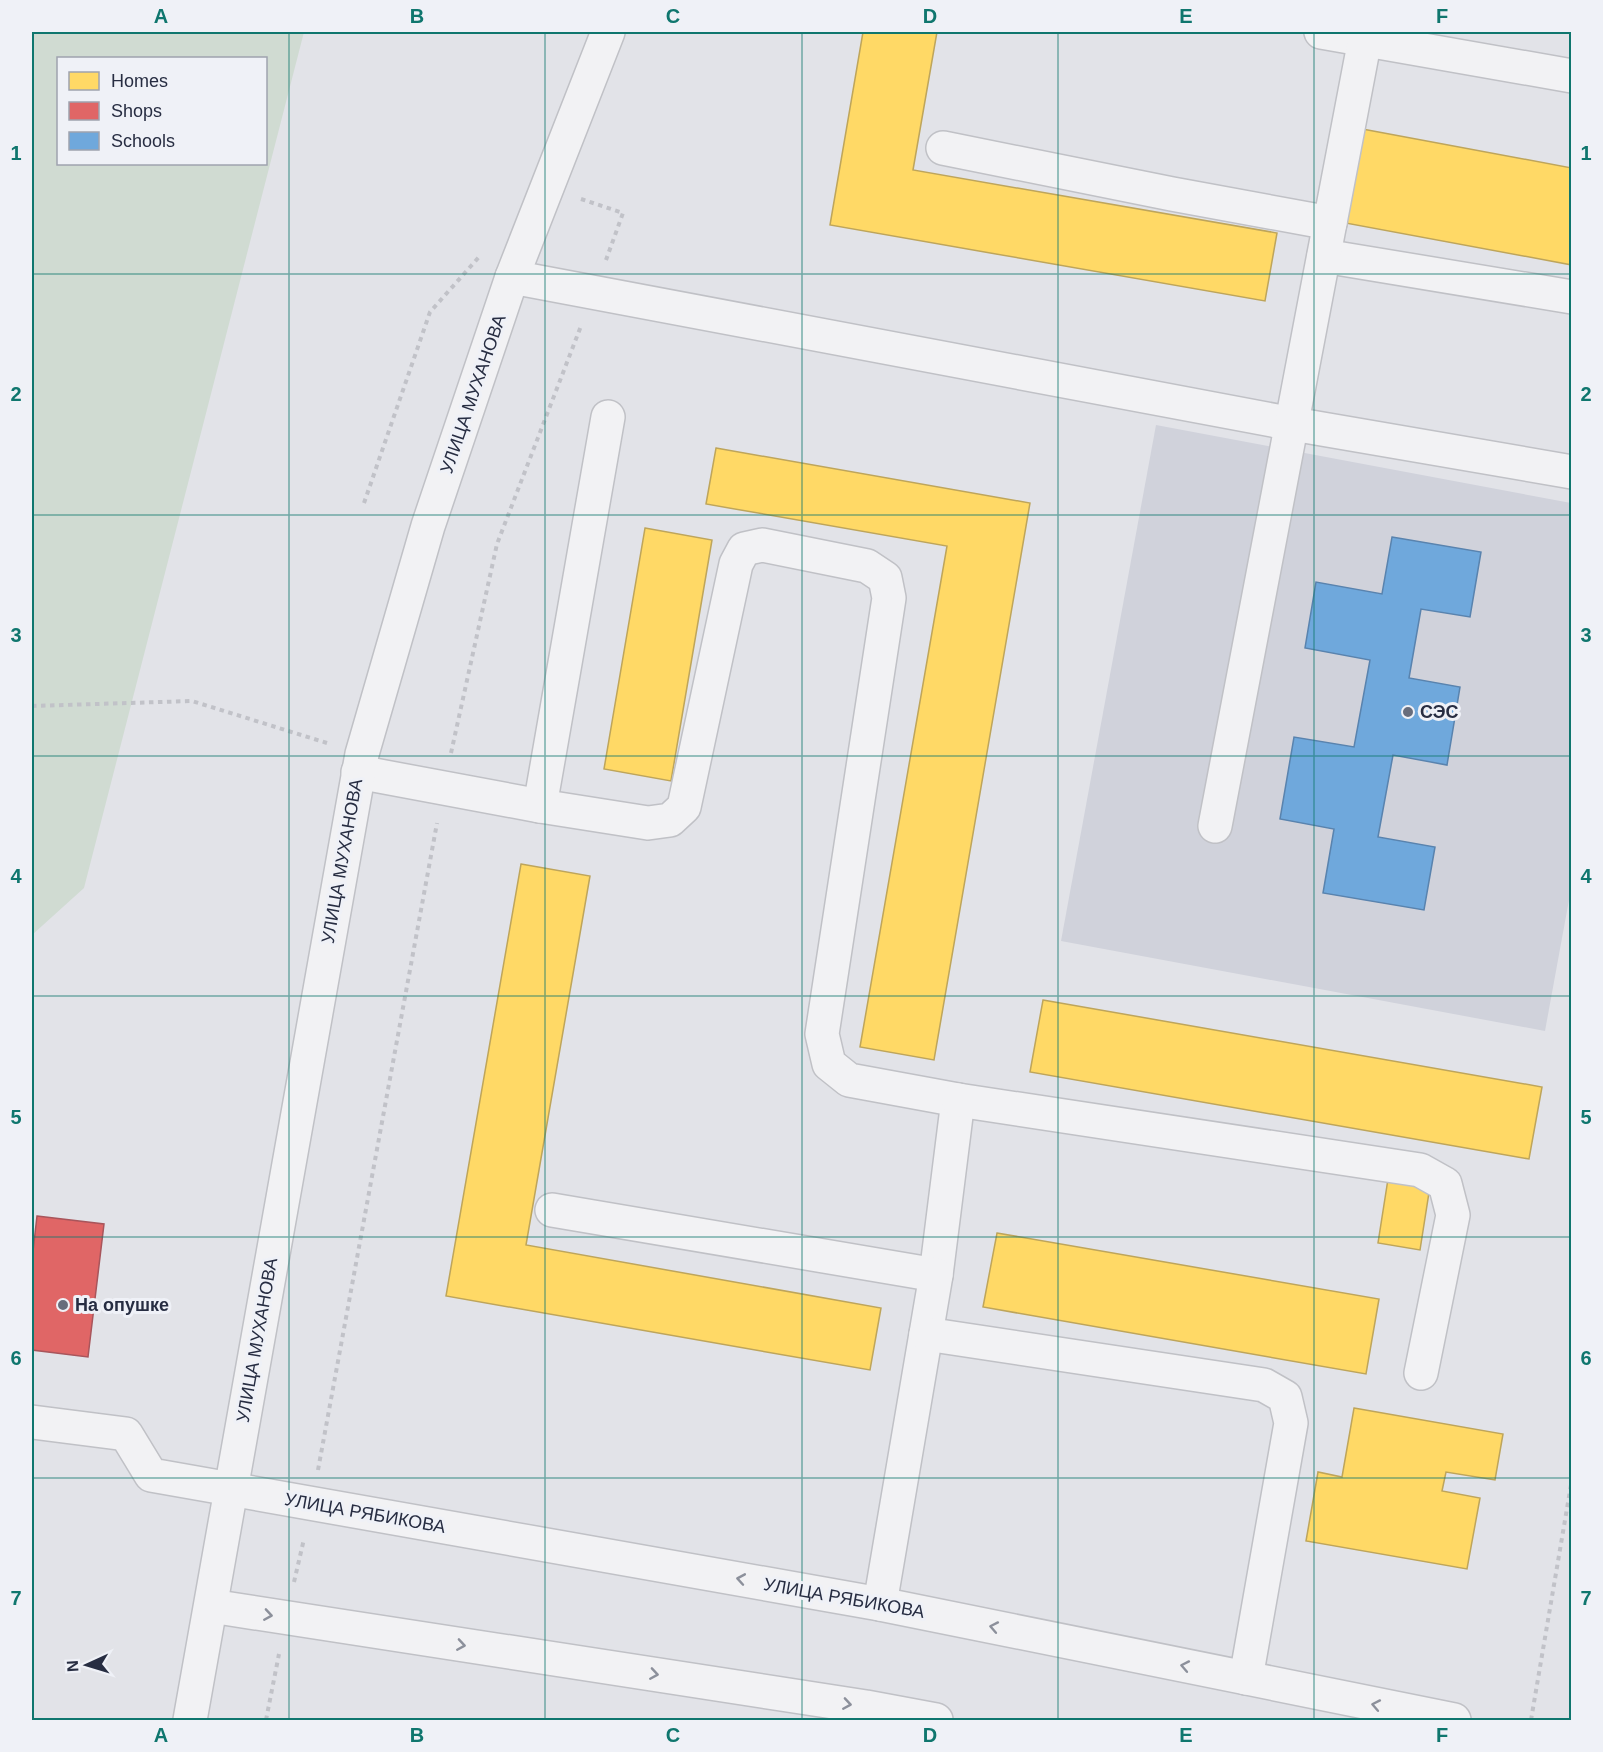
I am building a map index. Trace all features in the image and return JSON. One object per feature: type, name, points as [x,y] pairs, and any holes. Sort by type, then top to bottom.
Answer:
[{"type":"street","name":"УЛИЦА МУХАНОВА","points":[[190,1720],[360,763],[428,526],[512,277],[608,32]]},
{"type":"street","points":[[1321,32],[1572,76]]},
{"type":"street","points":[[1215,826],[1365,39]]},
{"type":"street","points":[[943,148],[1330,223]]},
{"type":"street","points":[[1324,256],[1572,297]]},
{"type":"street","points":[[512,277],[1293,424],[1572,472]]},
{"type":"street","points":[[540,806],[608,417]]},
{"type":"street","points":[[360,763],[540,806],[648,823],[670,820],[684,807],[736,564],[744,549],[762,544],[867,566],[885,578],[889,598],[822,1034],[829,1064],[849,1080],[958,1100],[1420,1170],[1445,1184],[1452,1215],[1421,1373]]},
{"type":"street","points":[[880,1604],[936,1275],[958,1100]]},
{"type":"street","points":[[552,1210],[936,1275]]},
{"type":"street","points":[[926,1334],[1264,1385],[1285,1397],[1291,1423],[1246,1678]]},
{"type":"street","name":"УЛИЦА РЯБИКОВА","points":[[32,1422],[126,1434],[151,1475],[880,1604],[1454,1720]]},
{"type":"street","points":[[211,1606],[866,1707],[936,1720]]},
{"type":"path","points":[[32,706],[192,701],[360,763]]},
{"type":"path","points":[[1531,1720],[1572,1479]]},
{"type":"shaded area","points":[[32,32],[304,32],[84,888],[32,935]]},
{"type":"shaded area","points":[[1156,425],[1571,503],[1571,889],[1545,1031],[1061,941]]},
{"type":"building: Homes","points":[[863,32],[937,32],[913,170],[1277,233],[1265,301],[830,225]]},
{"type":"building: Homes","points":[[1357,128],[1572,168],[1572,265],[1340,222]]},
{"type":"building: Homes","points":[[716,448],[1030,503],[934,1060],[860,1047],[947,546],[706,504]]},
{"type":"building: Homes","points":[[645,528],[712,540],[671,781],[604,769]]},
{"type":"building: Homes","points":[[521,864],[590,876],[526,1245],[881,1308],[870,1370],[446,1296]]},
{"type":"building: Homes","points":[[1043,1000],[1542,1087],[1529,1159],[1030,1072]]},
{"type":"building: Homes","points":[[1388,1179],[1430,1186],[1420,1250],[1378,1243]]},
{"type":"building: Homes","points":[[997,1233],[1379,1299],[1366,1374],[983,1307]]},
{"type":"building: Homes","points":[[1354,1408],[1503,1434],[1495,1480],[1446,1472],[1442,1491],[1480,1498],[1467,1569],[1306,1541],[1318,1472],[1342,1477]]},
{"type":"building: Shops","name":"На опушке","points":[[37,1216],[104,1224],[88,1357],[32,1350],[32,1260]]},
{"type":"building: Schools","name":"СЭС","points":[[1392,537],[1481,552],[1470,617],[1421,609],[1409,678],[1460,687],[1447,765],[1393,755],[1378,837],[1435,847],[1424,910],[1323,893],[1334,829],[1280,819],[1294,737],[1354,747],[1370,660],[1305,648],[1316,582],[1382,594]]},
{"type":"place","name":"СЭС","points":[[1408,712]]},
{"type":"place","name":"На опушке","points":[[63,1305]]}]
